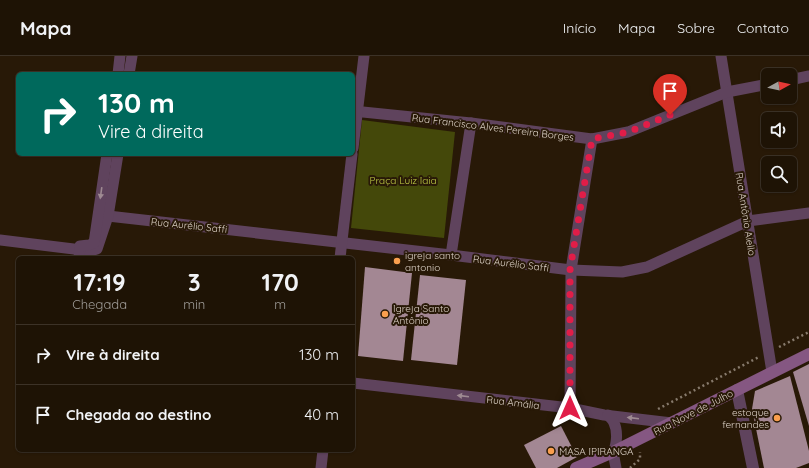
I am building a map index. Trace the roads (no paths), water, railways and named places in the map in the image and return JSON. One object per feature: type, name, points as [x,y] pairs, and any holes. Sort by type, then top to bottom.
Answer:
[{"type":"main road","name":"Rua Nove de Julho","points":[[576,468],[613,452],[809,354]]},
{"type":"street","points":[[118,72],[120,56]]},
{"type":"street","points":[[129,72],[132,56]]},
{"type":"street","points":[[355,111],[364,56]]},
{"type":"street","name":"Rua Antônio Aiello","points":[[721,56],[772,372]]},
{"type":"street","points":[[797,79],[809,76]]},
{"type":"street","name":"Rua Francisco Alves Pereira Borges","points":[[355,111],[471,123],[592,139],[628,132],[727,92],[761,85]]},
{"type":"street","points":[[451,255],[471,123]]},
{"type":"street","points":[[570,408],[570,270],[592,139]]},
{"type":"street","points":[[84,254],[80,246],[94,243],[107,156]]},
{"type":"street","points":[[0,240],[84,254],[97,249],[108,216],[118,156]]},
{"type":"street","points":[[340,256],[352,156]]},
{"type":"street","name":"Rua Aurélio Saffi","points":[[108,216],[341,242],[570,270],[622,272],[647,267],[748,221],[809,214]]},
{"type":"street","name":"Rua Amália","points":[[355,383],[570,408],[608,415],[672,423]]},
{"type":"street","points":[[737,390],[753,468]]},
{"type":"street","points":[[608,415],[614,423],[616,431],[616,446],[613,452],[616,468]]},
{"type":"street","points":[[321,468],[322,452]]},
{"type":"place","name":"igreja santo antonio","points":[[397,261]]},
{"type":"place","name":"Igreja Santo Antônio","points":[[385,314]]},
{"type":"place","name":"estoque fernandes","points":[[777,418]]},
{"type":"place","name":"MASA IPIRANGA","points":[[551,451]]},
{"type":"park label","name":"Praça Luiz Iaia","points":[[403,180]]}]
